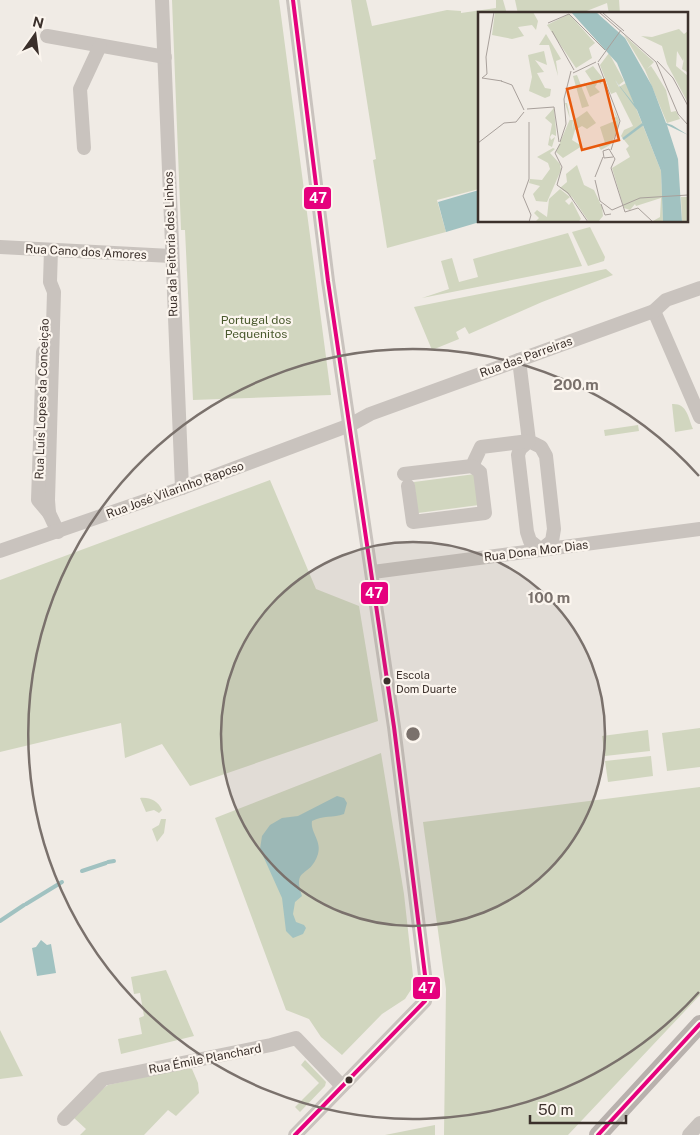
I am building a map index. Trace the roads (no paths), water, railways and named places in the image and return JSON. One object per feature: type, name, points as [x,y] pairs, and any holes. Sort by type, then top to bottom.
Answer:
[{"type":"main road","points":[[598,1135],[700,1024]]},
{"type":"street","name":"Rua da Feitoria dos Linhos","points":[[162,0],[182,488]]},
{"type":"street","points":[[293,0],[322,234],[373,572],[427,991],[424,1001],[295,1135]]},
{"type":"street","points":[[47,36],[165,57]]},
{"type":"street","points":[[84,148],[80,89],[100,46]]},
{"type":"street","name":"Rua Cano dos Amores","points":[[0,247],[171,256]]},
{"type":"street","name":"Rua Luís Lopes da Conceição","points":[[51,250],[50,282],[54,292],[49,513],[58,532]]},
{"type":"street","name":"Rua das Parreiras","points":[[350,425],[370,414],[654,310],[666,300],[700,288]]},
{"type":"street","points":[[654,310],[700,417]]},
{"type":"street","points":[[519,360],[529,441]]},
{"type":"street","name":"Rua José Vilarinho Raposo","points":[[0,551],[182,488],[350,425]]},
{"type":"street","points":[[472,466],[481,447],[529,441],[541,447],[546,456],[554,529],[552,541],[541,550],[530,541],[527,532],[518,455],[520,449],[529,441]]},
{"type":"street","points":[[472,466],[480,472],[485,513],[413,522],[406,480],[472,466]]},
{"type":"street","name":"Rua Dona Mor Dias","points":[[373,572],[700,529]]},
{"type":"street","name":"Rua Émile Planchard","points":[[64,1119],[103,1079],[271,1045],[296,1038],[342,1086]]},
{"type":"street","points":[[689,1135],[700,1123]]},
{"type":"water","points":[[478,190],[478,222],[480,222],[446,232],[438,202]]},
{"type":"water","points":[[337,796],[344,798],[347,803],[344,814],[312,821],[319,849],[315,862],[303,873],[299,880],[302,896],[295,902],[293,914],[296,922],[304,925],[306,928],[303,934],[293,938],[286,931],[282,898],[260,849],[262,836],[270,825],[282,818],[298,816]]},
{"type":"water","points":[[41,940],[47,945],[51,944],[56,973],[37,976],[32,948],[36,947]]},
{"type":"waterway","points":[[108,862],[114,861]]},
{"type":"waterway","points":[[82,871],[106,863]]},
{"type":"waterway","points":[[26,904],[62,882]]},
{"type":"waterway","points":[[0,921],[24,905]]},
{"type":"place","name":"Escola Dom Duarte","points":[[387,681]]},
{"type":"park label","name":"Portugal dos Pequenitos","points":[[256,327]]}]
